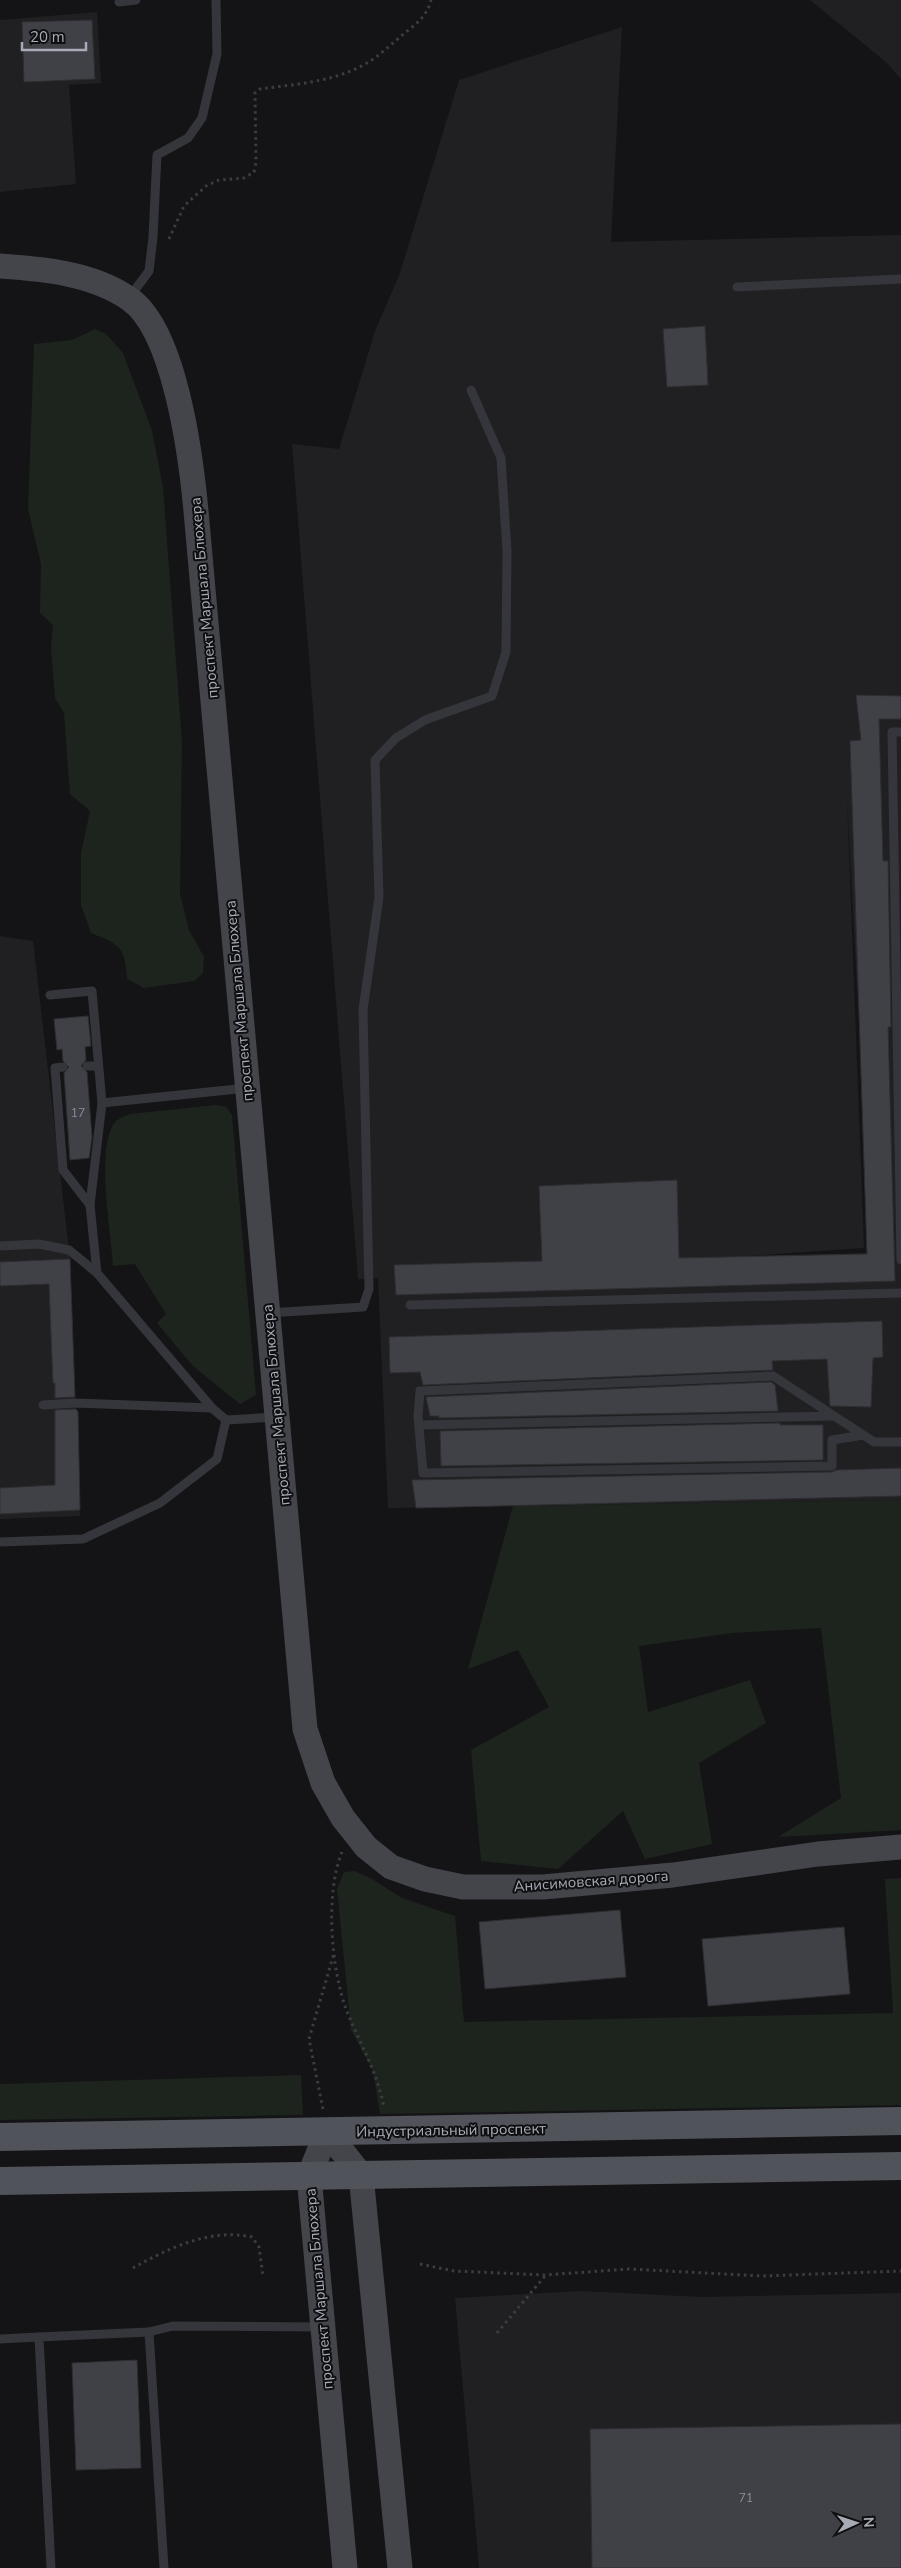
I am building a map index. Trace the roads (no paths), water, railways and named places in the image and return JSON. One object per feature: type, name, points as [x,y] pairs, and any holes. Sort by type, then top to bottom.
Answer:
[{"type":"main road","name":"Индустриальный проспект","points":[[0,2137],[901,2121]]},
{"type":"main road","points":[[0,2181],[901,2166]]},
{"type":"street","name":"проспект Маршала Блюхера","points":[[0,266],[66,273],[100,284],[129,298],[149,321],[162,345],[177,390],[192,473],[305,1729],[323,1783]]},
{"type":"street","name":"Анисимовская дорога","points":[[323,1783],[366,1847],[391,1867],[425,1879],[463,1887],[543,1887],[673,1875],[818,1854],[901,1847]]},
{"type":"street","name":"проспект Маршала Блюхера","points":[[327,2132],[310,2176],[345,2568]]},
{"type":"street","points":[[327,2132],[361,2175],[400,2568]]},
{"type":"lane","points":[[119,2],[136,0]]},
{"type":"lane","points":[[129,298],[149,271],[153,238],[157,155],[188,138],[202,118],[217,54],[216,0]]},
{"type":"lane","points":[[737,287],[901,279]]},
{"type":"lane","points":[[268,1313],[363,1307],[369,1289],[363,1010],[379,897],[375,760],[396,738],[425,720],[492,696],[506,652],[507,551],[501,458],[471,390]]},
{"type":"lane","points":[[901,732],[892,732],[897,832],[901,1260]]},
{"type":"lane","points":[[50,994],[92,991],[102,1103],[90,1205],[97,1273]]},
{"type":"lane","points":[[86,1066],[98,1066]]},
{"type":"lane","points":[[64,1068],[55,1068],[63,1170],[90,1205]]},
{"type":"lane","points":[[102,1103],[247,1088]]},
{"type":"lane","points":[[0,1246],[39,1244],[69,1250],[97,1273],[212,1408],[226,1420],[278,1416]]},
{"type":"lane","points":[[410,1305],[901,1293]]},
{"type":"lane","points":[[863,1436],[832,1440],[832,1466],[423,1473],[419,1425],[420,1391],[773,1376],[874,1442],[901,1442]]},
{"type":"lane","points":[[43,1405],[75,1403],[212,1408]]},
{"type":"lane","points":[[419,1425],[834,1416]]},
{"type":"lane","points":[[0,1542],[83,1539],[160,1503],[217,1459],[226,1420]]},
{"type":"lane","points":[[0,2339],[149,2332],[173,2326],[322,2327]]},
{"type":"lane","points":[[149,2332],[164,2568]]},
{"type":"lane","points":[[39,2337],[50,2568]]}]
